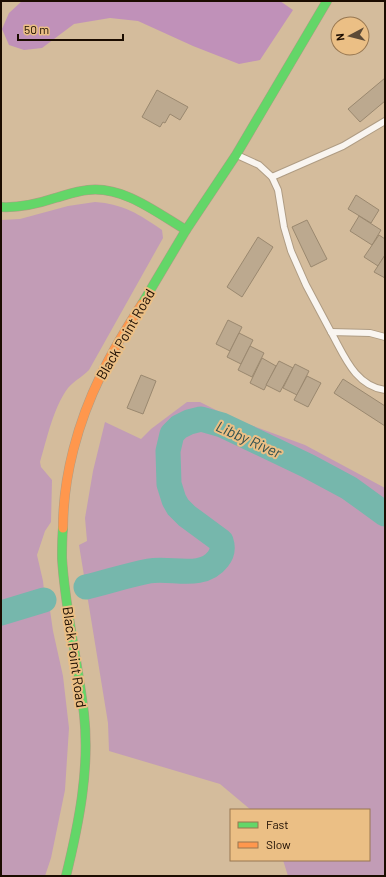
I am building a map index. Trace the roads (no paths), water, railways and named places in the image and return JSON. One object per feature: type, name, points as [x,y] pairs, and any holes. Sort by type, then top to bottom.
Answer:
[{"type":"main road","name":"Black Point Road","points":[[66,876],[84,783],[86,745],[62,557],[63,513],[66,481],[81,423],[100,376],[118,342],[186,230],[236,155],[327,1]]},
{"type":"main road","points":[[1,207],[29,205],[88,190],[102,190],[117,193],[151,209],[186,230]]},
{"type":"lane","points":[[272,177],[343,146],[385,121]]},
{"type":"lane","points":[[236,155],[259,165],[272,177],[278,190],[284,227],[291,251],[306,285],[354,373],[364,382],[376,389],[385,390]]},
{"type":"lane","points":[[331,332],[370,333],[385,337]]},
{"type":"waterway","name":"Libby River","points":[[86,587],[149,571],[195,571],[204,569],[220,557],[222,550],[221,541],[187,516],[178,507],[169,484],[168,451],[172,434],[179,427],[189,422],[201,419],[222,425],[308,466],[349,488],[385,514]]},
{"type":"waterway","name":"Libby River","points":[[1,613],[44,600]]}]
